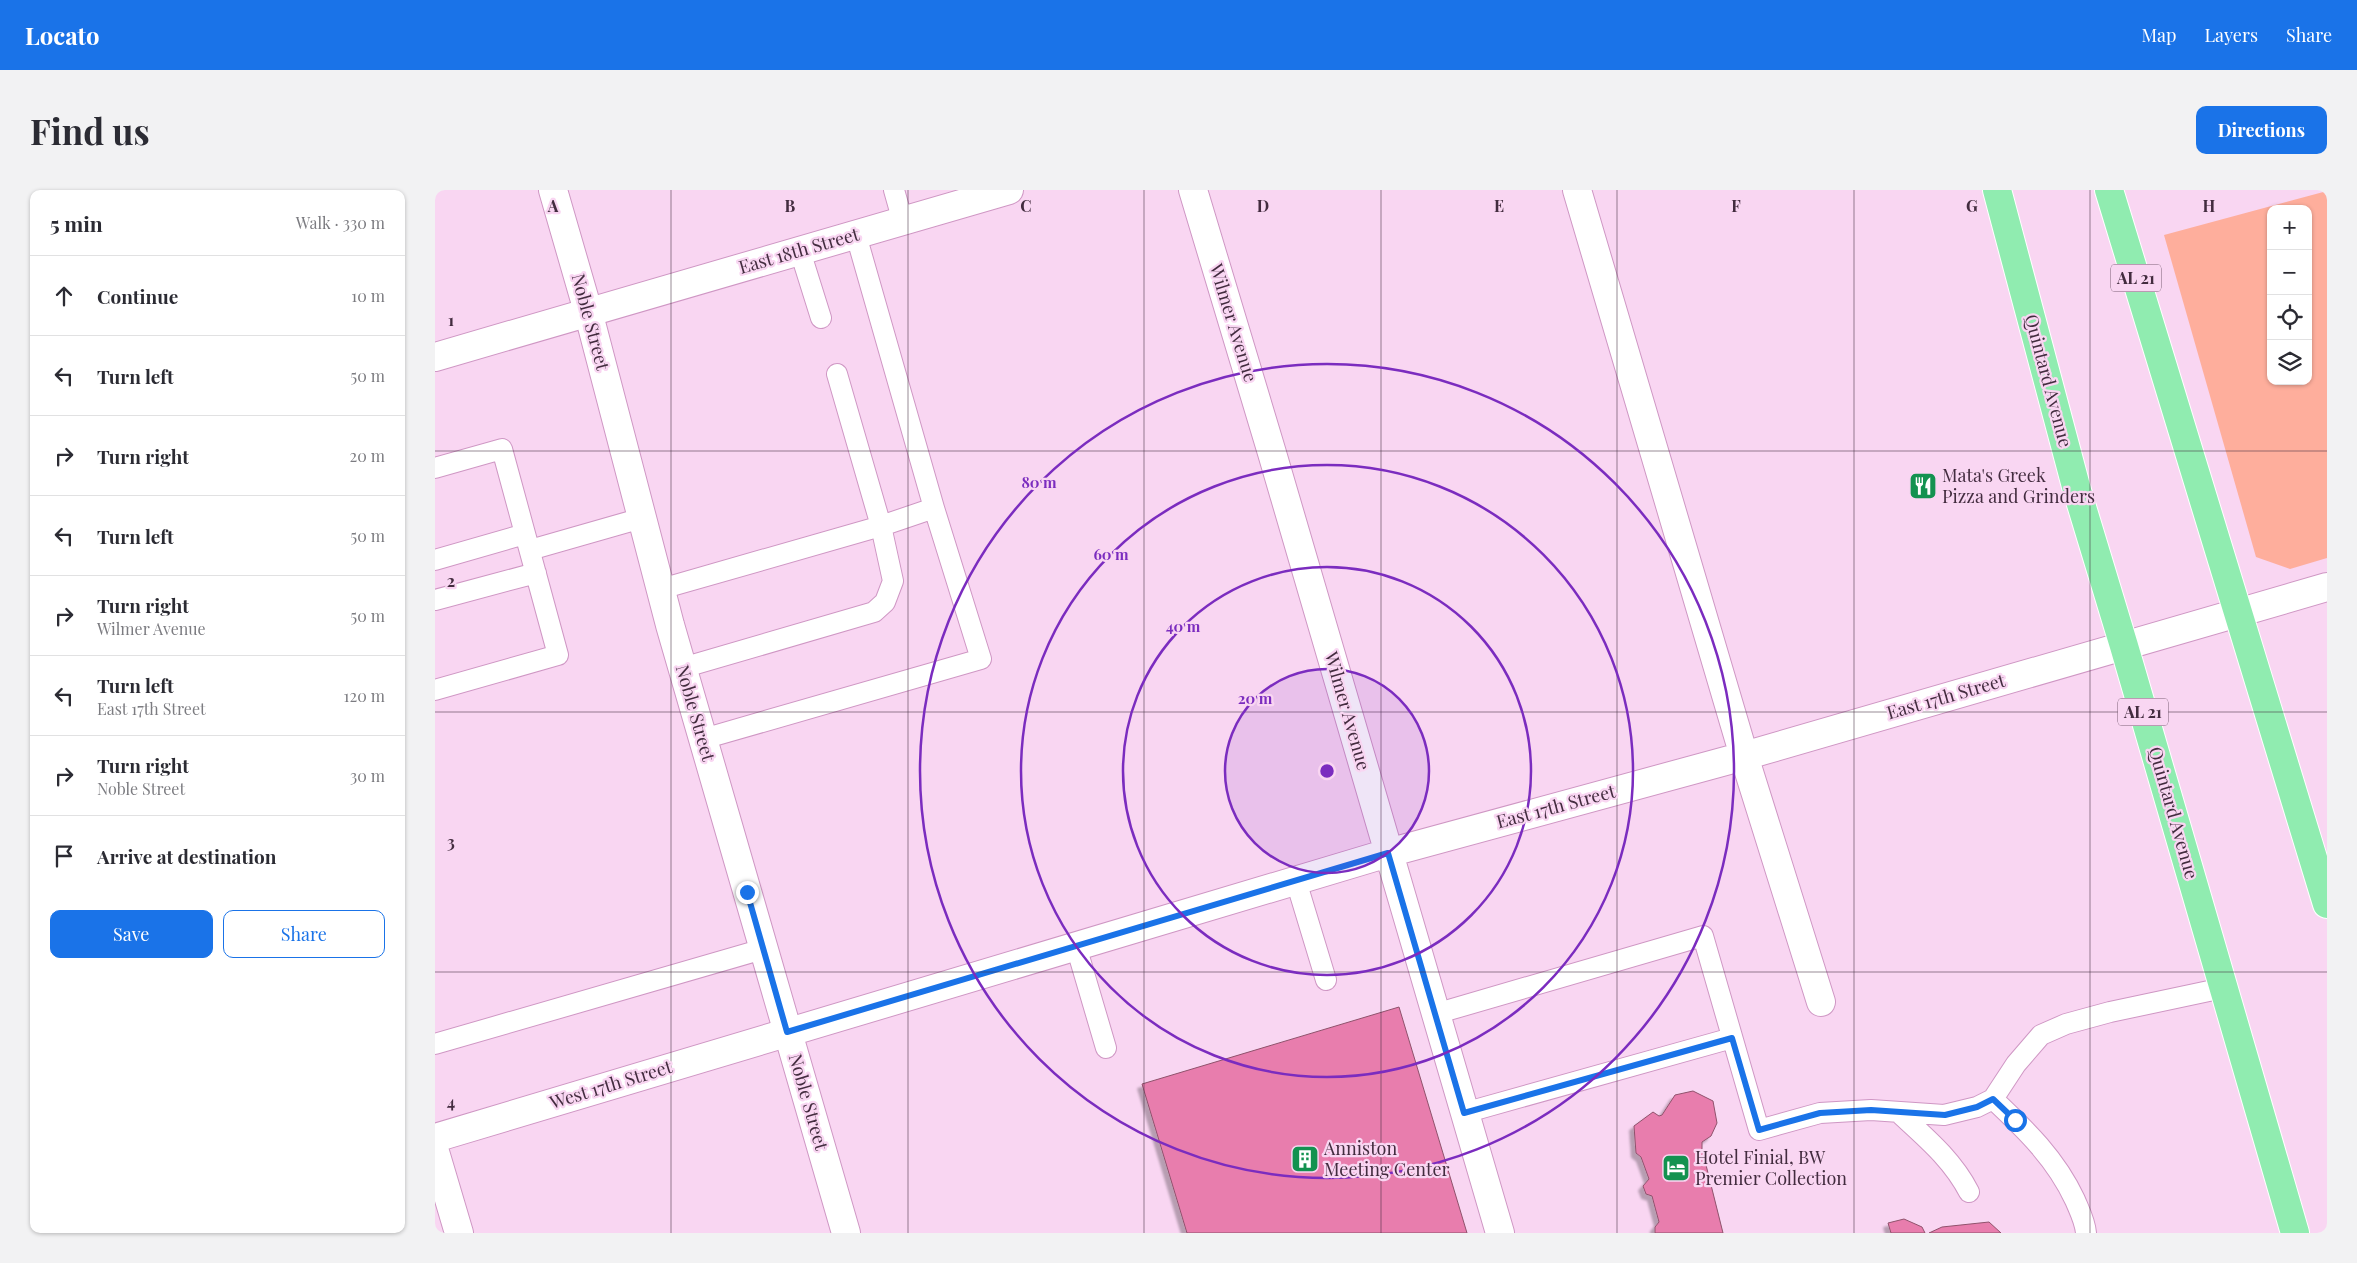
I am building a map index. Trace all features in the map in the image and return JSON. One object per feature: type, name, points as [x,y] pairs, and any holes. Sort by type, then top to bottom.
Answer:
[{"type":"highway","name":"Quintard Avenue","points":[[1997,190],[2078,494],[2295,1233]]},
{"type":"highway","name":"AL 21","points":[[2109,190],[2327,904]]},
{"type":"street","name":"Noble Street","points":[[553,190],[588,311],[682,668],[846,1233]]},
{"type":"street","name":"East 18th Street","points":[[435,357],[1009,190]]},
{"type":"street","name":"Wilmer Avenue","points":[[1193,190],[1272,453],[1500,1233]]},
{"type":"street","points":[[1577,190],[1744,756],[1821,1002]]},
{"type":"street","name":"East 17th Street","points":[[787,1032],[1388,853],[1744,756],[2327,587]]},
{"type":"street","name":"West 17th Street","points":[[435,1138],[787,1032]]},
{"type":"street","points":[[435,1152],[459,1233]]},
{"type":"lane","points":[[894,190],[903,222]]},
{"type":"lane","points":[[703,739],[981,659],[934,508],[856,235]]},
{"type":"lane","points":[[801,251],[821,318]]},
{"type":"lane","points":[[682,668],[874,612],[885,602],[893,581],[881,526],[837,374]]},
{"type":"lane","points":[[435,468],[502,449],[558,654],[435,690]]},
{"type":"lane","points":[[661,589],[881,526],[934,508]]},
{"type":"lane","points":[[435,560],[642,518]]},
{"type":"lane","points":[[435,600],[536,573]]},
{"type":"lane","points":[[1296,881],[1326,980]]},
{"type":"lane","points":[[1435,1014],[1703,936],[1759,1130],[1820,1113],[1871,1110],[1945,1115],[1977,1107],[1993,1099],[2016,1064],[2041,1035],[2066,1024],[2110,1012],[2223,988]]},
{"type":"lane","points":[[1077,946],[1106,1048]]},
{"type":"lane","points":[[435,1044],[763,949]]},
{"type":"lane","points":[[1464,1113],[1732,1038]]},
{"type":"lane","points":[[1993,1099],[2047,1152],[2067,1183],[2085,1221],[2086,1233]]},
{"type":"lane","points":[[1898,1112],[1942,1152],[1959,1172],[1969,1192]]},
{"type":"shaded area","points":[[2327,191],[2327,558],[2290,569],[2256,557],[2164,235],[2267,207],[2267,385],[2312,385],[2312,205],[2275,205]]},
{"type":"building","name":"Anniston Meeting Center","points":[[1399,1007],[1467,1233],[1187,1233],[1142,1084]]},
{"type":"building","name":"Hotel Finial, BW Premier Collection","points":[[1693,1091],[1713,1101],[1717,1123],[1711,1136],[1702,1142],[1702,1149],[1723,1233],[1655,1233],[1655,1227],[1659,1222],[1652,1196],[1646,1194],[1643,1186],[1649,1179],[1641,1157],[1636,1153],[1634,1126],[1653,1112],[1659,1116],[1662,1115],[1675,1095]]},
{"type":"building","points":[[1904,1219],[1922,1227],[1925,1233],[1891,1233],[1888,1223]]},
{"type":"building","points":[[1989,1222],[2001,1233],[1929,1233],[1942,1227]]},
{"type":"place","name":"Mata's Greek Pizza and Grinders","points":[[1923,486]]},
{"type":"place","name":"Anniston Meeting Center","points":[[1305,1159]]},
{"type":"place","name":"Hotel Finial, BW Premier Collection","points":[[1676,1168]]},
{"type":"route","points":[[747,892],[787,1032],[1388,853],[1464,1113],[1732,1038],[1759,1130],[1820,1113],[1871,1110],[1945,1115],[1977,1107],[1993,1099],[2015,1120]]}]
